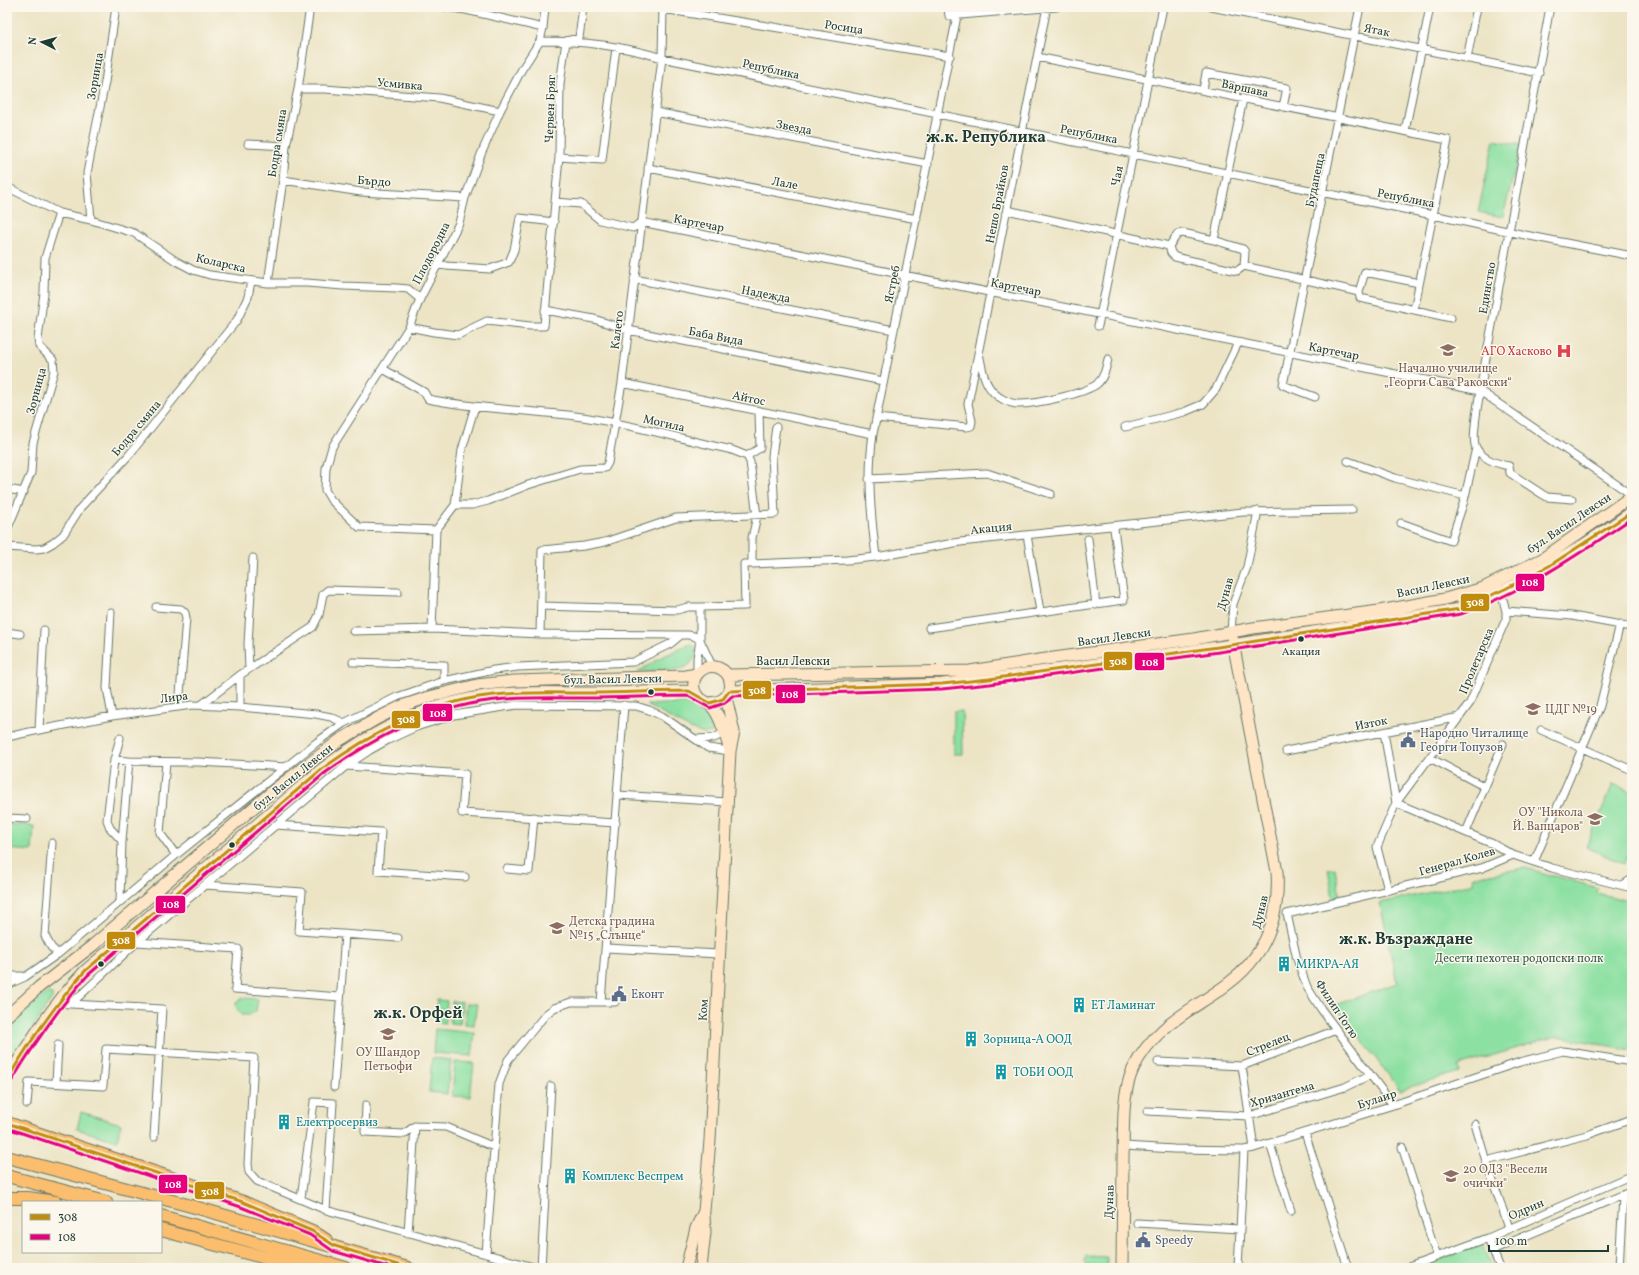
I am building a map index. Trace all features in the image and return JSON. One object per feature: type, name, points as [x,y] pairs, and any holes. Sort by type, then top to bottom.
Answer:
[{"type":"main road","name":"бул. Васил Левски","points":[[1498,580],[1542,559],[1632,496]]},
{"type":"main road","name":"бул. Васил Левски","points":[[1501,592],[1575,552],[1632,512]]},
{"type":"main road","name":"Васил Левски","points":[[728,675],[970,671],[1378,611],[1445,599],[1483,588],[1498,580]]},
{"type":"main road","name":"Васил Левски","points":[[727,694],[752,690],[937,684],[989,679],[1234,644],[1460,609],[1486,600],[1501,592]]},
{"type":"main road","name":"Дунав","points":[[1122,1268],[1124,1110],[1129,1081],[1142,1052],[1158,1033],[1229,983],[1244,970],[1263,946],[1274,917],[1278,892],[1277,872],[1231,632]]},
{"type":"main road","points":[[712,666],[718,667],[728,675],[730,680],[727,694],[734,732],[730,751],[717,713],[710,703],[695,692],[694,684],[697,674],[702,669],[712,666]]},
{"type":"main road","name":"бул. Васил Левски","points":[[7,1016],[39,987],[92,946],[274,790],[345,737],[368,723],[402,706],[458,689],[502,682],[680,676],[697,674]]},
{"type":"main road","name":"бул. Васил Левски","points":[[7,1080],[37,1029],[56,1003],[95,962],[344,752],[394,724],[420,713],[450,704],[490,695],[516,692],[695,692]]},
{"type":"main road","points":[[710,703],[718,702],[727,694]]},
{"type":"main road","name":"Ком","points":[[686,1268],[696,1228],[704,1210],[710,1140],[730,751]]},
{"type":"main road","points":[[7,1123],[243,1202],[312,1231],[335,1246]]},
{"type":"main road","points":[[7,1157],[335,1246],[408,1268]]},
{"type":"main road","points":[[7,1176],[102,1201]]},
{"type":"main road","points":[[7,1198],[28,1198],[49,1201]]},
{"type":"main road","points":[[701,1268],[704,1210]]},
{"type":"main road","points":[[162,1216],[346,1268]]},
{"type":"main road","points":[[162,1230],[266,1258],[305,1263],[326,1262]]},
{"type":"street","name":"Зорница","points":[[91,220],[87,173],[105,82],[116,7]]},
{"type":"street","name":"Бодра смяна","points":[[268,283],[283,180],[286,146],[298,89],[310,7]]},
{"type":"street","points":[[445,7],[466,10],[543,28]]},
{"type":"street","name":"Плодородна","points":[[436,530],[359,527],[331,500],[325,490],[326,468],[332,447],[409,327],[420,299],[459,223],[465,198],[482,152],[500,111],[522,69],[540,41],[543,28],[544,7]]},
{"type":"street","points":[[566,41],[579,38],[583,7]]},
{"type":"street","points":[[948,7],[949,16],[982,12],[1010,12],[1056,7]]},
{"type":"street","name":"Чая","points":[[1098,326],[1163,7]]},
{"type":"street","name":"Ятак","points":[[1211,7],[1539,73]]},
{"type":"street","points":[[1405,131],[1430,7]]},
{"type":"street","points":[[1466,59],[1477,7]]},
{"type":"street","name":"Единство","points":[[1401,523],[1451,541],[1465,496],[1476,448],[1474,440],[1480,392],[1550,7]]},
{"type":"street","name":"Росица","points":[[663,8],[950,56]]},
{"type":"street","name":"Калето","points":[[455,505],[472,505],[488,501],[528,485],[580,469],[605,468],[608,463],[622,382],[662,58],[663,8]]},
{"type":"street","name":"Нешо Брайков","points":[[876,418],[927,425],[971,426],[972,421],[968,404],[1047,8]]},
{"type":"street","name":"Будапеща","points":[[1315,397],[1283,385],[1360,9]]},
{"type":"street","name":"Ястреб","points":[[876,557],[871,519],[869,479],[873,434],[957,16]]},
{"type":"street","name":"Република","points":[[540,41],[566,41],[640,51],[662,58],[938,113],[1022,132],[1632,256]]},
{"type":"street","name":"Червен Бряг","points":[[409,327],[458,335],[487,321],[530,326],[544,326],[559,157],[560,84],[566,41]]},
{"type":"street","points":[[559,157],[602,160],[616,48]]},
{"type":"street","name":"Варшава","points":[[1037,57],[1448,140],[1433,215]]},
{"type":"street","points":[[1203,90],[1206,72],[1286,88],[1283,107]]},
{"type":"street","points":[[1235,97],[1239,79]]},
{"type":"street","name":"Усмивка","points":[[298,89],[326,89],[439,98],[500,111]]},
{"type":"street","points":[[1214,240],[1243,99]]},
{"type":"street","name":"Звезда","points":[[655,112],[928,164]]},
{"type":"street","points":[[248,144],[286,146]]},
{"type":"street","name":"Лале","points":[[648,168],[917,219]]},
{"type":"street","name":"Бърдо","points":[[283,180],[361,192],[465,198]]},
{"type":"street","name":"Коларска","points":[[7,187],[59,213],[91,220],[134,233],[176,261],[193,270],[210,275],[268,283],[408,289],[420,299]]},
{"type":"street","name":"Картечар","points":[[555,202],[581,204],[600,220],[634,228],[642,222],[1480,392]]},
{"type":"street","points":[[1007,210],[1169,246]]},
{"type":"street","name":"Зорница","points":[[7,530],[24,492],[32,467],[33,443],[54,371],[53,360],[38,346],[38,339],[44,293],[46,258],[59,213]]},
{"type":"street","points":[[1414,310],[1433,215]]},
{"type":"street","points":[[438,264],[446,266],[490,269],[509,262],[514,250],[520,218],[554,222]]},
{"type":"street","points":[[1169,246],[1178,234],[1183,233],[1214,240],[1243,249],[1245,252],[1244,266]]},
{"type":"street","points":[[1169,246],[1171,253],[1175,257],[1237,271],[1244,266],[1358,292]]},
{"type":"street","points":[[1419,283],[1365,272],[1358,292],[1360,298],[1450,318]]},
{"type":"street","name":"Надежда","points":[[634,279],[894,330]]},
{"type":"street","name":"Бодра смяна","points":[[7,547],[36,549],[44,548],[63,535],[82,507],[129,455],[237,320],[248,297],[251,281]]},
{"type":"street","name":"Баба Вида","points":[[545,310],[594,319],[628,330],[883,381]]},
{"type":"street","points":[[1125,427],[1176,414],[1203,404],[1216,389],[1238,343]]},
{"type":"street","points":[[979,348],[983,374],[987,384],[994,393],[1015,404],[1048,401],[1078,392],[1096,384],[1104,374],[1108,359]]},
{"type":"street","name":"Могила","points":[[383,369],[424,392],[428,399],[452,404],[575,416],[615,422],[732,450],[747,456]]},
{"type":"street","name":"Айтос","points":[[622,382],[873,434]]},
{"type":"street","points":[[1480,392],[1632,496]]},
{"type":"street","points":[[432,629],[436,530],[455,505],[462,450],[475,406]]},
{"type":"street","points":[[541,606],[677,610],[688,607],[745,606],[744,564],[752,564],[752,538],[757,516],[750,462],[747,456],[760,448],[759,411]]},
{"type":"street","points":[[540,634],[542,550],[584,546],[605,542],[676,518],[757,516],[775,514],[772,456],[776,427]]},
{"type":"street","points":[[1476,448],[1480,453],[1497,464],[1509,466],[1510,473],[1547,497],[1572,499]]},
{"type":"street","points":[[1348,461],[1395,478],[1465,496]]},
{"type":"street","points":[[869,479],[987,473],[1051,494]]},
{"type":"street","points":[[7,489],[24,492]]},
{"type":"street","name":"Акация","points":[[752,564],[847,560],[876,557],[960,542],[1258,511],[1352,510]]},
{"type":"street","name":"Дунав","points":[[1231,632],[1233,604],[1247,567],[1258,511]]},
{"type":"street","points":[[929,628],[1124,600],[1114,529],[1115,526]]},
{"type":"street","points":[[1028,535],[1040,612]]},
{"type":"street","points":[[1088,539],[1096,605]]},
{"type":"street","points":[[249,669],[248,644],[253,558]]},
{"type":"street","name":"Пролетарска","points":[[1388,890],[1377,847],[1396,803],[1460,717],[1477,688],[1506,619],[1506,611],[1498,580]]},
{"type":"street","points":[[201,705],[240,675],[315,624],[319,615],[323,594],[328,590],[398,592]]},
{"type":"street","points":[[156,607],[181,609],[186,618],[179,707]]},
{"type":"street","points":[[697,674],[697,658],[700,640],[700,607]]},
{"type":"street","points":[[1506,611],[1572,616],[1632,627]]},
{"type":"street","points":[[112,612],[107,688],[112,716]]},
{"type":"street","points":[[1534,862],[1600,706],[1620,624]]},
{"type":"street","points":[[353,631],[432,629],[540,634],[688,635],[694,636],[700,640],[712,666]]},
{"type":"street","points":[[39,730],[44,630]]},
{"type":"street","points":[[7,632],[20,634]]},
{"type":"street","points":[[7,985],[28,975],[58,954],[176,854],[287,767],[316,742],[344,723],[397,696],[444,681],[494,670],[518,667],[633,662],[670,644],[681,636]]},
{"type":"street","points":[[353,662],[444,665],[444,681]]},
{"type":"street","points":[[240,675],[240,707]]},
{"type":"street","name":"Лира","points":[[7,737],[112,716],[201,705],[316,714],[331,717],[344,723]]},
{"type":"street","points":[[72,1004],[138,942],[346,766],[370,750],[416,727],[454,715],[517,705],[624,705],[649,710],[697,739],[702,745],[708,748],[730,751]]},
{"type":"street","points":[[601,1002],[624,705]]},
{"type":"street","name":"Изток","points":[[1286,750],[1460,717]]},
{"type":"street","points":[[1541,730],[1632,770]]},
{"type":"street","points":[[1384,732],[1396,803],[1466,832],[1513,855]]},
{"type":"street","points":[[697,739],[714,738],[724,733]]},
{"type":"street","points":[[120,738],[114,760],[107,820],[110,828],[122,840]]},
{"type":"street","points":[[1466,832],[1503,744]]},
{"type":"street","points":[[1430,758],[1485,787]]},
{"type":"street","points":[[114,760],[287,767]]},
{"type":"street","points":[[120,901],[122,840],[129,761]]},
{"type":"street","points":[[166,762],[160,833],[176,854]]},
{"type":"street","points":[[346,766],[465,774],[462,813],[616,823]]},
{"type":"street","points":[[618,795],[727,802]]},
{"type":"street","points":[[507,869],[529,871],[534,817]]},
{"type":"street","points":[[7,818],[27,819]]},
{"type":"street","points":[[275,825],[381,832],[378,871],[465,877]]},
{"type":"street","points":[[52,843],[45,936],[50,947],[58,954]]},
{"type":"street","name":"Генерал Колев","points":[[1287,914],[1482,868],[1513,855],[1632,888]]},
{"type":"street","points":[[1623,885],[1632,879]]},
{"type":"street","points":[[205,885],[302,892],[299,931],[398,938]]},
{"type":"street","name":"Филип Тотю","points":[[1287,914],[1297,960],[1305,981],[1314,998],[1336,1030],[1393,1105]]},
{"type":"street","points":[[334,1087],[345,934]]},
{"type":"street","points":[[82,935],[92,946]]},
{"type":"street","points":[[138,942],[238,949],[235,989],[340,997]]},
{"type":"street","points":[[606,948],[719,954]]},
{"type":"street","points":[[7,976],[15,977],[28,975]]},
{"type":"street","points":[[486,1254],[499,1084],[508,1060],[546,1014],[554,1008],[571,1002],[615,1002]]},
{"type":"street","points":[[56,1003],[162,1009],[154,1137]]},
{"type":"street","name":"Стрелец","points":[[1158,1062],[1242,1066],[1336,1030]]},
{"type":"street","points":[[56,1083],[58,1045]]},
{"type":"street","points":[[27,1104],[29,1082],[103,1086],[106,1049],[159,1051],[254,1058],[248,1168],[251,1175],[257,1180],[326,1210],[537,1268]]},
{"type":"street","name":"Булаир","points":[[1124,1146],[1174,1149],[1244,1150],[1270,1144],[1393,1105],[1520,1062],[1563,1051],[1632,1062]]},
{"type":"street","points":[[1242,1066],[1254,1148]]},
{"type":"street","name":"Хризантема","points":[[1147,1111],[1249,1116],[1345,1087],[1370,1075]]},
{"type":"street","points":[[541,1268],[551,1086]]},
{"type":"street","points":[[301,1198],[314,1102],[334,1103],[326,1210]]},
{"type":"street","points":[[366,1105],[365,1132],[404,1134],[414,1126],[446,1127],[494,1147]]},
{"type":"street","points":[[1486,1161],[1587,1135],[1632,1119]]},
{"type":"street","points":[[1475,1124],[1509,1228]]},
{"type":"street","points":[[408,1233],[414,1126]]},
{"type":"street","points":[[1305,1133],[1348,1268]]},
{"type":"street","points":[[1270,1144],[1291,1210]]},
{"type":"street","points":[[1402,1147],[1437,1257]]},
{"type":"street","points":[[1238,1268],[1244,1150]]},
{"type":"street","name":"Одрин","points":[[1406,1268],[1488,1238],[1632,1175]]},
{"type":"street","name":"Одрин","points":[[1492,1250],[1632,1191]]},
{"type":"street","points":[[1619,1268],[1623,1196]]},
{"type":"street","points":[[1138,1223],[1239,1229]]},
{"type":"street","points":[[1488,1238],[1500,1268]]},
{"type":"green space","points":[[1494,140],[1521,145],[1503,217],[1478,212]]},
{"type":"green space","points":[[690,644],[694,646],[696,656],[690,664],[680,670],[638,672],[660,658]]},
{"type":"green space","points":[[686,703],[697,712],[714,721],[713,733],[704,734],[690,729],[647,705]]},
{"type":"green space","points":[[962,711],[963,754],[954,754],[954,712]]},
{"type":"green space","points":[[1613,784],[1632,792],[1632,844],[1624,864],[1586,847]]},
{"type":"green space","points":[[7,824],[34,826],[32,851],[7,849]]},
{"type":"green space","points":[[1335,868],[1340,896],[1333,898],[1328,869]]},
{"type":"green space","name":"Десети пехотен родопски полк","points":[[1525,868],[1598,888],[1597,893],[1632,902],[1632,1050],[1557,1036],[1458,1066],[1459,1072],[1400,1090],[1335,1005],[1397,983],[1380,903],[1474,883],[1473,877]]},
{"type":"green space","points":[[48,992],[53,996],[7,1070],[7,1027]]},
{"type":"green space","points":[[243,998],[258,999],[256,1011],[249,1015],[241,1015],[236,1007],[236,1003]]},
{"type":"green space","points":[[437,1000],[447,1001],[445,1023],[435,1022]]},
{"type":"green space","points":[[452,1001],[462,1002],[460,1024],[450,1023]]},
{"type":"green space","points":[[466,1003],[477,1004],[474,1025],[464,1024]]},
{"type":"green space","points":[[435,1029],[475,1033],[472,1056],[433,1053]]},
{"type":"green space","points":[[432,1058],[451,1060],[447,1094],[429,1092]]},
{"type":"green space","points":[[455,1062],[474,1063],[470,1097],[452,1096]]},
{"type":"green space","points":[[81,1112],[121,1124],[117,1141],[77,1129]]},
{"type":"green space","points":[[1483,1243],[1492,1268],[1419,1268]]},
{"type":"green space","points":[[1086,1256],[1107,1257],[1107,1268],[1102,1268],[1102,1266],[1086,1266],[1084,1261]]},
{"type":"transit line","name":"308","points":[[7,1080],[43,1024],[85,971],[322,769],[356,746],[391,726],[429,710],[483,696],[513,694],[689,691],[710,703],[723,699],[729,691],[942,684],[989,679],[1218,647],[1460,609],[1505,589],[1549,566],[1632,512]]},
{"type":"transit line","name":"108","points":[[11,1082],[47,1027],[88,975],[325,773],[376,740],[412,722],[431,715],[485,701],[514,699],[688,696],[710,708],[725,703],[732,696],[942,689],[990,684],[1219,652],[1461,614],[1506,595],[1550,572],[1632,518]]},
{"type":"transit line","name":"308","points":[[7,1123],[243,1202],[312,1231],[335,1246],[408,1268]]},
{"type":"transit line","name":"108","points":[[7,1128],[241,1207],[310,1235],[333,1251],[391,1268]]},
{"type":"place","name":"Начално училище „Георги Сава Раковски“","points":[[1448,350]]},
{"type":"place","name":"АГО Хасково","points":[[1564,351]]},
{"type":"place","name":"Акация","points":[[1301,639]]},
{"type":"place","name":"ЦДГ №19","points":[[1533,709]]},
{"type":"place","name":"Народно Читалище Георги Топузов","points":[[1408,740]]},
{"type":"place","name":"ОУ \"Никола Й. Вапцаров\"","points":[[1595,819]]},
{"type":"place","name":"Детска градина №15 „Слънце“","points":[[557,928]]},
{"type":"place","name":"МИКРА-АЯ","points":[[1284,964]]},
{"type":"place","name":"Еконт","points":[[619,994]]},
{"type":"place","name":"ЕТ Ламинат","points":[[1079,1005]]},
{"type":"place","name":"ОУ Шандор Петьофи","points":[[388,1034]]},
{"type":"place","name":"Зорница-А ООД","points":[[971,1039]]},
{"type":"place","name":"ТОБИ ООД","points":[[1001,1072]]},
{"type":"place","name":"Електросервиз","points":[[284,1122]]},
{"type":"place","name":"Комплекс Веспрем","points":[[570,1176]]},
{"type":"place","name":"20 ОДЗ \"Весели очички\"","points":[[1451,1176]]},
{"type":"place","name":"Speedy","points":[[1143,1240]]},
{"type":"district","name":"ж.к. Република","points":[[986,136]]},
{"type":"district","name":"ж.к. Възраждане","points":[[1406,938]]},
{"type":"district","name":"ж.к. Орфей","points":[[418,1012]]}]
